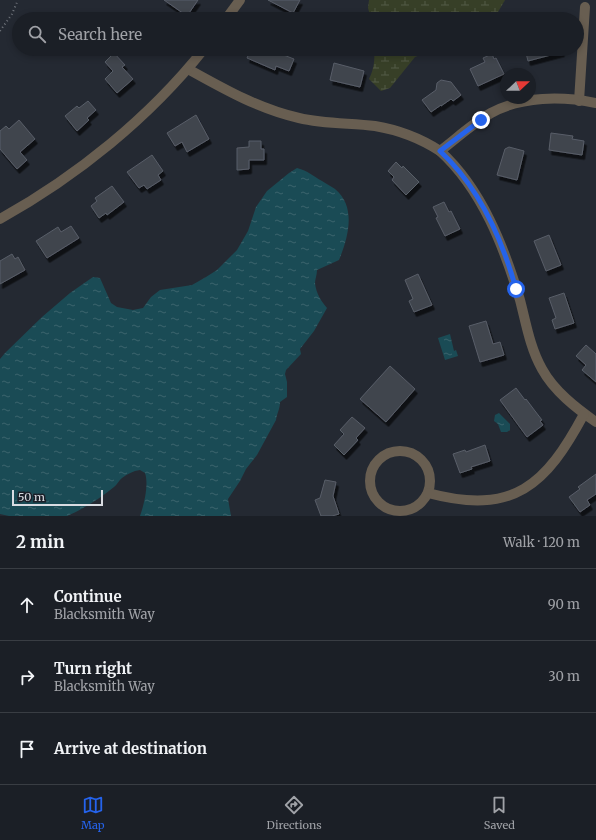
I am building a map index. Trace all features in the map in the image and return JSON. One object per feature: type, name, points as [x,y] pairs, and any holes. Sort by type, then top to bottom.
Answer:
[{"type":"street","points":[[231,12],[240,0]]},
{"type":"street","points":[[584,26],[585,7]]},
{"type":"street","points":[[0,219],[45,192],[90,160],[168,91],[198,56]]},
{"type":"street","points":[[580,100],[582,56]]},
{"type":"street","points":[[188,69],[230,92],[272,111],[300,119],[389,129],[424,141],[440,151],[453,164],[467,182],[479,200],[492,227],[513,278],[530,340],[542,370],[558,389],[584,414],[596,422]]},
{"type":"street","points":[[440,151],[481,120],[500,109],[518,103],[538,100],[580,100],[596,103]]},
{"type":"street","points":[[428,493],[453,502],[485,506],[504,503],[522,495],[547,474],[568,443],[584,414]]},
{"type":"street","points":[[402,451],[412,453],[421,459],[427,467],[430,477],[428,493],[414,508],[398,511],[388,508],[380,502],[374,494],[370,479],[373,469],[378,460],[392,452],[402,451]]},
{"type":"path","points":[[13,12],[18,0]]},
{"type":"path","points":[[0,31],[12,14]]},
{"type":"green space","points":[[369,0],[505,0],[498,12],[369,12]]},
{"type":"green space","points":[[418,56],[415,57],[390,88],[381,91],[369,79],[374,64],[374,57]]},
{"type":"water","points":[[297,168],[307,172],[335,189],[342,196],[346,205],[349,223],[339,260],[317,270],[315,283],[316,290],[327,308],[314,331],[300,349],[301,354],[286,370],[287,397],[280,402],[276,420],[257,455],[246,469],[228,499],[231,516],[140,516],[146,489],[146,478],[145,473],[140,470],[126,475],[115,486],[97,499],[67,516],[9,516],[0,514],[0,359],[5,353],[42,317],[70,293],[93,277],[100,278],[111,303],[117,307],[133,310],[143,308],[151,297],[160,290],[192,285],[206,277],[217,270],[237,250],[248,231],[256,207],[267,191]]},
{"type":"water","points":[[450,334],[454,351],[456,350],[458,356],[445,360],[438,338]]},
{"type":"water","points":[[499,413],[510,424],[510,430],[507,432],[501,432],[498,424],[494,421],[495,415]]},
{"type":"building","points":[[164,0],[198,0],[190,12],[181,12]]},
{"type":"building","points":[[268,0],[300,0],[294,12]]},
{"type":"building","points":[[111,56],[117,56],[125,65],[122,67],[133,79],[117,93],[105,79],[113,71],[105,62]]},
{"type":"building","points":[[248,56],[286,56],[294,59],[289,71],[276,66],[275,70],[247,58]]},
{"type":"building","points":[[488,56],[493,56],[494,59],[496,58],[501,68],[500,76],[478,86],[470,69],[485,62],[483,58]]},
{"type":"building","points":[[527,56],[547,56],[528,61]]},
{"type":"building","points":[[334,63],[364,71],[360,87],[330,80]]},
{"type":"building","points":[[441,80],[451,82],[461,95],[453,101],[451,99],[431,112],[422,100],[436,90],[437,83]]},
{"type":"building","points":[[88,101],[96,110],[87,118],[89,120],[77,131],[65,116],[77,106],[79,108]]},
{"type":"building","points":[[196,115],[209,139],[187,152],[182,142],[175,146],[167,133]]},
{"type":"building","points":[[19,120],[35,139],[20,152],[27,160],[17,169],[0,149],[0,131],[6,126],[9,129]]},
{"type":"building","points":[[551,133],[573,136],[572,139],[584,141],[582,155],[549,150]]},
{"type":"building","points":[[249,141],[261,141],[261,149],[264,149],[264,160],[249,160],[249,169],[237,170],[237,148],[249,147]]},
{"type":"building","points":[[509,147],[524,151],[517,180],[497,175],[505,149]]},
{"type":"building","points":[[152,155],[163,171],[158,175],[161,180],[147,189],[144,185],[139,188],[127,172]]},
{"type":"building","points":[[396,162],[402,168],[403,166],[419,182],[406,195],[392,180],[394,177],[388,171]]},
{"type":"building","points":[[112,186],[124,202],[107,215],[106,213],[99,218],[91,206],[97,201],[95,198]]},
{"type":"building","points":[[444,202],[449,212],[451,211],[460,229],[445,236],[436,218],[438,217],[433,207]]},
{"type":"building","points":[[71,226],[79,238],[47,258],[36,241],[58,227],[61,232]]},
{"type":"building","points":[[549,235],[561,265],[546,271],[534,241]]},
{"type":"building","points":[[12,254],[15,259],[18,257],[25,270],[0,284],[0,261]]},
{"type":"building","points":[[418,274],[432,305],[414,312],[409,301],[413,299],[405,280]]},
{"type":"building","points":[[564,293],[574,323],[555,329],[552,320],[556,318],[549,298]]},
{"type":"building","points":[[486,321],[493,344],[500,342],[504,355],[480,362],[469,326]]},
{"type":"building","points":[[586,345],[596,354],[596,382],[582,370],[586,365],[576,356]]},
{"type":"building","points":[[390,366],[415,389],[386,422],[360,399]]},
{"type":"building","points":[[516,388],[542,420],[540,421],[543,425],[527,437],[500,400]]},
{"type":"building","points":[[352,417],[365,428],[356,438],[358,440],[344,455],[334,445],[344,434],[340,430]]},
{"type":"building","points":[[485,445],[490,461],[471,467],[472,469],[460,473],[453,454],[465,450],[466,452]]},
{"type":"building","points":[[596,474],[596,494],[587,500],[590,505],[580,512],[569,497],[580,489],[578,487]]},
{"type":"building","points":[[325,480],[336,482],[333,496],[339,514],[332,516],[321,516],[315,500],[320,498]]},
{"type":"route","points":[[481,120],[440,151],[461,173],[479,200],[499,241],[516,289]]}]
